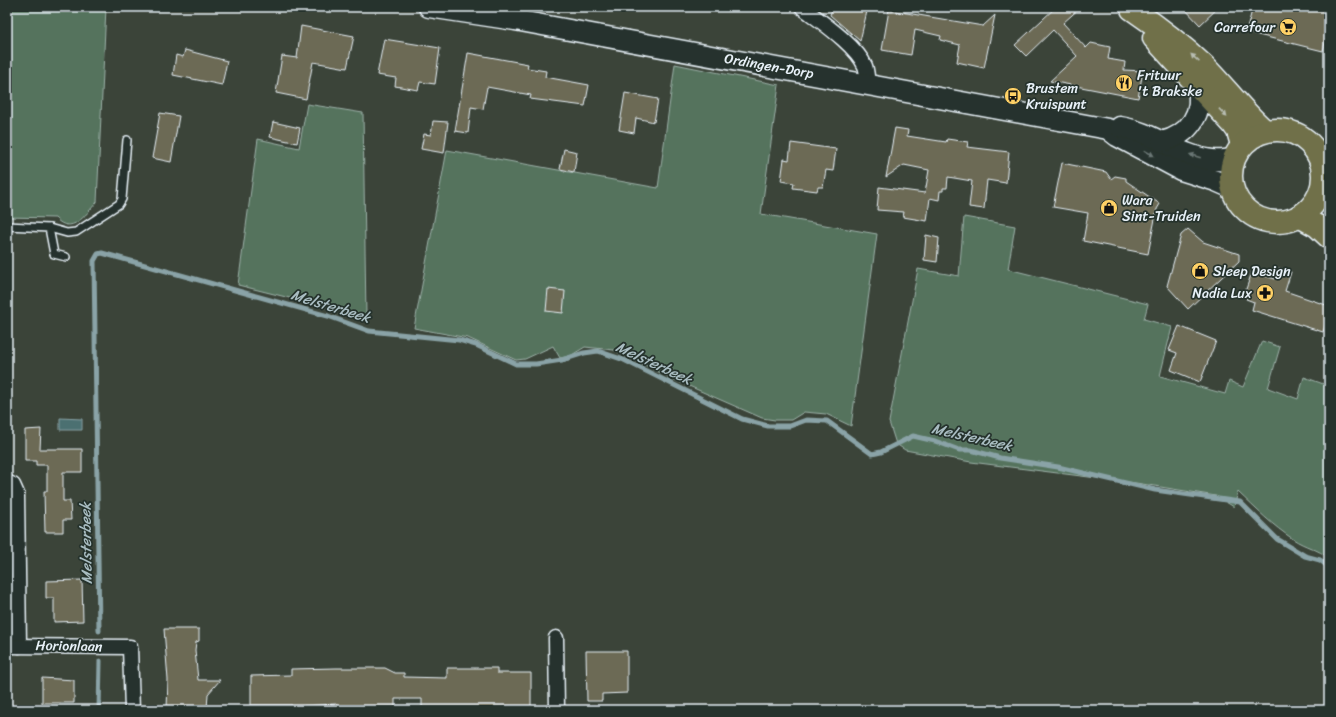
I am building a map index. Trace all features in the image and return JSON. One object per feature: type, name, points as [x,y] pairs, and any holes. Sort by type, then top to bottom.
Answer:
[{"type":"main road","name":"Ordingen-Dorp","points":[[429,7],[515,20],[1108,128],[1116,126],[1123,127],[1201,158],[1213,160],[1237,152]]},
{"type":"main road","points":[[1132,8],[1148,32],[1238,131],[1237,152],[1231,169],[1232,188],[1242,206],[1258,218],[1279,222],[1299,216],[1308,210],[1324,183]]},
{"type":"main road","points":[[1132,8],[1194,57],[1223,86],[1251,119],[1265,131]]},
{"type":"main road","points":[[1162,142],[1171,140],[1191,126],[1199,107],[1199,92],[1197,85]]},
{"type":"main road","name":"Ordingen-Dorp","points":[[1108,128],[1117,136],[1181,170],[1216,181],[1232,188]]},
{"type":"main road","points":[[1237,152],[1256,134],[1277,129],[1289,131],[1309,143],[1323,154],[1321,161],[1324,183],[1324,206],[1329,212]]},
{"type":"main road","points":[[1299,216],[1317,226],[1329,237]]},
{"type":"street","points":[[802,7],[840,37],[856,54],[865,66],[868,84]]},
{"type":"street","points":[[10,483],[17,494],[13,646]]},
{"type":"street","points":[[556,638],[558,710]]},
{"type":"street","name":"Horionlaan","points":[[13,646],[130,647],[132,710]]},
{"type":"lane","points":[[7,226],[49,228],[68,233],[76,232],[119,204],[122,199],[127,140]]},
{"type":"lane","points":[[49,228],[54,254],[66,257]]},
{"type":"green space","points":[[7,7],[106,7],[97,202],[83,218],[73,224],[67,225],[61,223],[55,218],[7,217]]},
{"type":"green space","points":[[675,64],[779,85],[761,214],[877,234],[851,426],[826,414],[804,412],[791,420],[762,418],[673,379],[614,350],[585,347],[570,356],[560,358],[553,346],[525,359],[516,360],[468,338],[414,328],[447,150],[658,188]]},
{"type":"green space","points":[[307,104],[363,113],[366,317],[238,285],[258,139],[299,148]]},
{"type":"green space","points":[[964,217],[1015,226],[1008,269],[1148,304],[1144,319],[1172,327],[1160,376],[1225,394],[1229,381],[1243,387],[1262,341],[1280,347],[1268,388],[1298,399],[1304,377],[1329,386],[1329,558],[1320,552],[1298,542],[1278,529],[1238,492],[1234,507],[1216,496],[1136,483],[971,462],[905,450],[896,444],[889,422],[918,269],[959,276]]},
{"type":"water","points":[[60,418],[82,419],[82,430],[60,430]]},
{"type":"building","points":[[833,7],[868,7],[860,41],[830,15]]},
{"type":"building","points":[[1056,7],[1081,7],[1063,23],[1086,48],[1091,43],[1110,47],[1108,59],[1125,62],[1124,70],[1143,71],[1138,98],[1050,81],[1077,56],[1053,30],[1026,56],[1015,45]]},
{"type":"building","points":[[1183,7],[1219,7],[1200,25]]},
{"type":"building","name":"Carrefour","points":[[1253,7],[1329,7],[1329,26],[1323,51],[1246,32]]},
{"type":"building","points":[[889,10],[983,26],[995,15],[984,68],[957,62],[960,45],[940,40],[941,36],[915,30],[911,55],[882,50]]},
{"type":"building","points":[[301,26],[354,36],[347,68],[313,62],[306,99],[276,93],[282,56],[297,58]]},
{"type":"building","points":[[384,39],[440,48],[435,84],[420,82],[418,90],[395,86],[396,78],[377,75]]},
{"type":"building","points":[[185,50],[227,61],[222,85],[173,75],[176,55],[183,57]]},
{"type":"building","points":[[468,53],[528,64],[527,68],[546,71],[545,77],[589,85],[585,106],[530,99],[531,95],[487,87],[483,109],[471,107],[468,133],[455,131]]},
{"type":"building","points":[[625,93],[658,99],[654,122],[636,118],[634,133],[619,130]]},
{"type":"building","points":[[160,113],[179,116],[171,162],[152,158]]},
{"type":"building","points":[[433,121],[448,122],[444,153],[421,149],[424,134],[431,135]]},
{"type":"building","points":[[273,122],[300,128],[297,143],[270,137]]},
{"type":"building","points":[[895,128],[908,130],[907,136],[946,142],[947,139],[968,142],[967,147],[1009,152],[1006,183],[987,180],[984,209],[969,207],[972,181],[948,177],[947,188],[943,188],[943,191],[940,191],[939,200],[930,198],[927,221],[903,217],[904,212],[877,210],[879,187],[925,193],[929,170],[904,165],[886,177]]},
{"type":"building","points":[[791,143],[836,149],[833,171],[826,170],[823,187],[818,187],[817,191],[793,188],[794,183],[781,181],[784,159],[789,160]]},
{"type":"building","points":[[564,149],[577,152],[574,172],[560,169]]},
{"type":"building","name":"Wara Sint-Truiden","points":[[1062,163],[1106,172],[1111,179],[1115,176],[1126,178],[1126,181],[1160,204],[1157,209],[1148,254],[1083,241],[1088,213],[1053,207]]},
{"type":"building","name":"Sleep Design","points":[[1188,229],[1203,242],[1239,254],[1239,261],[1188,309],[1167,286],[1181,235]]},
{"type":"building","points":[[926,235],[939,238],[937,262],[924,260]]},
{"type":"building","points":[[1279,268],[1291,272],[1285,291],[1329,306],[1329,314],[1323,332],[1252,310],[1254,302],[1246,299],[1248,293],[1245,292],[1252,272],[1275,279]]},
{"type":"building","points":[[548,289],[565,291],[563,313],[546,311]]},
{"type":"building","points":[[1179,326],[1216,341],[1200,382],[1171,370],[1177,353],[1169,350]]},
{"type":"building","points":[[41,429],[40,449],[82,449],[82,472],[63,472],[63,501],[70,501],[71,520],[63,520],[63,532],[45,532],[44,491],[47,491],[47,465],[36,465],[36,461],[25,461],[25,430]]},
{"type":"building","points":[[82,580],[83,621],[54,622],[54,598],[46,598],[46,581]]},
{"type":"building","points":[[164,629],[199,629],[199,641],[196,642],[195,650],[198,680],[220,680],[208,694],[207,709],[167,709],[168,680]]},
{"type":"building","points":[[586,651],[627,651],[627,693],[602,694],[602,701],[587,701]]},
{"type":"building","points":[[385,668],[395,673],[404,673],[404,677],[447,678],[447,668],[497,668],[497,673],[531,673],[531,709],[422,708],[422,699],[395,699],[395,707],[336,708],[336,704],[304,706],[304,710],[292,710],[292,705],[251,705],[251,676],[291,675],[291,669]]},
{"type":"building","points":[[42,678],[74,680],[74,703],[42,703]]},
{"type":"waterway","name":"Melsterbeek","points":[[99,631],[94,261],[98,254],[102,253],[328,316],[369,331],[459,340],[476,345],[516,364],[536,364],[562,360],[584,353],[598,351],[624,360],[742,419],[768,426],[790,426],[806,420],[827,421],[872,454],[881,452],[913,436],[935,441],[959,450],[971,450],[1000,458],[1058,467],[1155,490],[1240,502],[1277,539],[1305,556],[1320,560],[1329,567]]},
{"type":"waterway","name":"Melsterbeek","points":[[99,710],[100,661]]},
{"type":"place","name":"Carrefour","points":[[1288,27]]},
{"type":"place","name":"Frituur 't Brakske","points":[[1124,83]]},
{"type":"place","name":"Brustem Kruispunt","points":[[1013,96]]},
{"type":"place","name":"Wara Sint-Truiden","points":[[1109,208]]},
{"type":"place","name":"Sleep Design","points":[[1200,271]]},
{"type":"place","name":"Nadia Lux","points":[[1265,293]]}]
